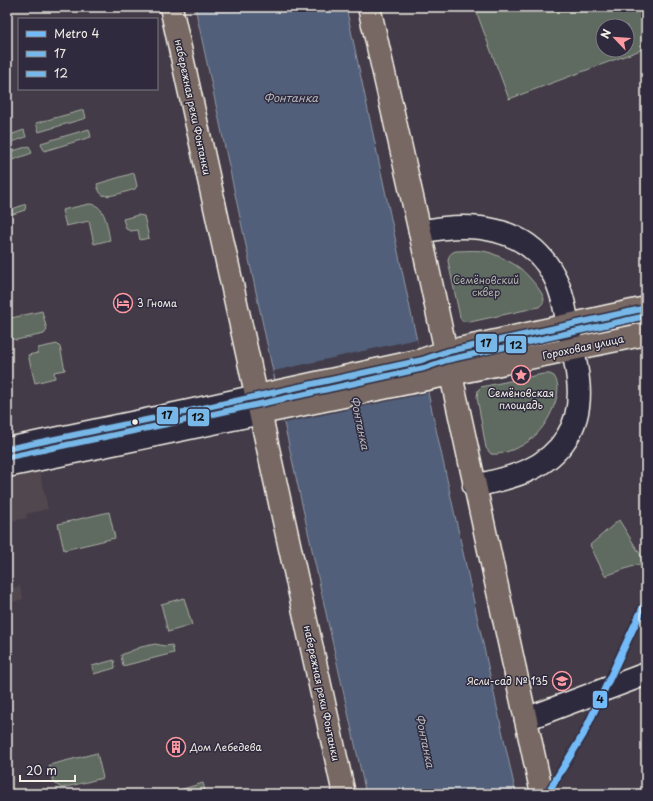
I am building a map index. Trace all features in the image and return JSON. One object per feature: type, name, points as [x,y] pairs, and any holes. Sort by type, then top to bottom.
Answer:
[{"type":"main road","name":"набережная реки Фонтанки","points":[[171,7],[344,794]]},
{"type":"main road","points":[[369,7],[420,232],[542,794]]},
{"type":"main road","points":[[259,404],[424,369],[445,352],[646,308]]},
{"type":"main road","name":"Гороховая улица","points":[[424,369],[450,375],[646,334]]},
{"type":"street","points":[[420,232],[444,228],[472,226],[490,229],[512,236],[528,244],[543,258],[555,277],[568,325],[578,375],[579,396],[575,421],[567,438],[554,454],[528,472],[474,486]]},
{"type":"street","points":[[7,449],[189,411],[259,404]]},
{"type":"street","points":[[7,466],[259,404]]},
{"type":"street","points":[[526,719],[646,674]]},
{"type":"shaded area","points":[[39,469],[48,509],[26,514],[27,518],[7,522],[7,475]]},
{"type":"shaded area","points":[[7,570],[12,588],[20,586],[23,599],[7,604]]},
{"type":"green space","points":[[489,7],[646,7],[646,48],[635,52],[635,18],[595,18],[595,58],[619,58],[509,99],[476,11]]},
{"type":"green space","points":[[84,110],[86,118],[39,132],[36,123]]},
{"type":"green space","points":[[89,129],[91,137],[44,151],[41,143]]},
{"type":"green space","points":[[24,130],[26,137],[7,144],[7,136]]},
{"type":"green space","points":[[29,146],[32,153],[7,162],[7,153]]},
{"type":"green space","points":[[134,173],[137,186],[135,189],[109,196],[103,195],[100,192],[97,184]]},
{"type":"green space","points":[[26,204],[25,210],[7,216],[7,211]]},
{"type":"green space","points":[[89,204],[95,205],[99,208],[105,217],[110,240],[94,244],[89,221],[66,226],[62,210]]},
{"type":"green space","points":[[138,215],[144,216],[149,238],[140,240],[138,230],[131,231],[126,229],[123,219]]},
{"type":"green space","name":"Семёновский сквер","points":[[456,251],[487,252],[499,256],[514,264],[524,271],[538,288],[544,299],[543,303],[539,307],[470,322],[462,321],[448,261],[450,254]]},
{"type":"green space","points":[[42,311],[47,330],[44,334],[16,340],[11,338],[7,319]]},
{"type":"green space","points":[[57,344],[60,347],[65,370],[54,372],[55,378],[35,383],[28,355],[38,353],[38,348]]},
{"type":"green space","points":[[543,374],[550,374],[554,376],[558,390],[556,400],[548,419],[538,433],[525,444],[503,453],[491,454],[486,448],[477,397],[478,390],[481,387]]},
{"type":"green space","points":[[109,512],[115,538],[64,550],[58,524]]},
{"type":"green space","points":[[619,520],[645,562],[605,576],[590,545]]},
{"type":"green space","points":[[184,598],[192,625],[168,632],[161,604]]},
{"type":"green space","points":[[155,644],[165,646],[172,645],[174,653],[123,666],[121,655],[141,647]]},
{"type":"green space","points":[[114,660],[115,668],[94,674],[92,666]]},
{"type":"green space","points":[[97,753],[103,778],[62,788],[54,783],[49,765]]},
{"type":"green space","points":[[203,783],[206,794],[177,794],[176,791]]},
{"type":"water","name":"Фонтанка","points":[[195,7],[346,7],[427,388],[516,794],[366,794],[284,423]]},
{"type":"pier","points":[[417,339],[428,393],[284,423],[274,371]]},
{"type":"metro line","name":"4","points":[[547,794],[583,735],[646,601]]},
{"type":"transit line","name":"17","points":[[7,449],[422,360],[445,352],[646,308]]},
{"type":"transit line","name":"12","points":[[9,457],[424,368],[447,360],[646,316]]},
{"type":"place","name":"3 Гнома","points":[[123,303]]},
{"type":"place","name":"Семёновская площадь","points":[[521,375]]},
{"type":"place","name":"Ясли-сад № 135","points":[[562,681]]},
{"type":"place","name":"Дом Лебедева","points":[[176,747]]}]
